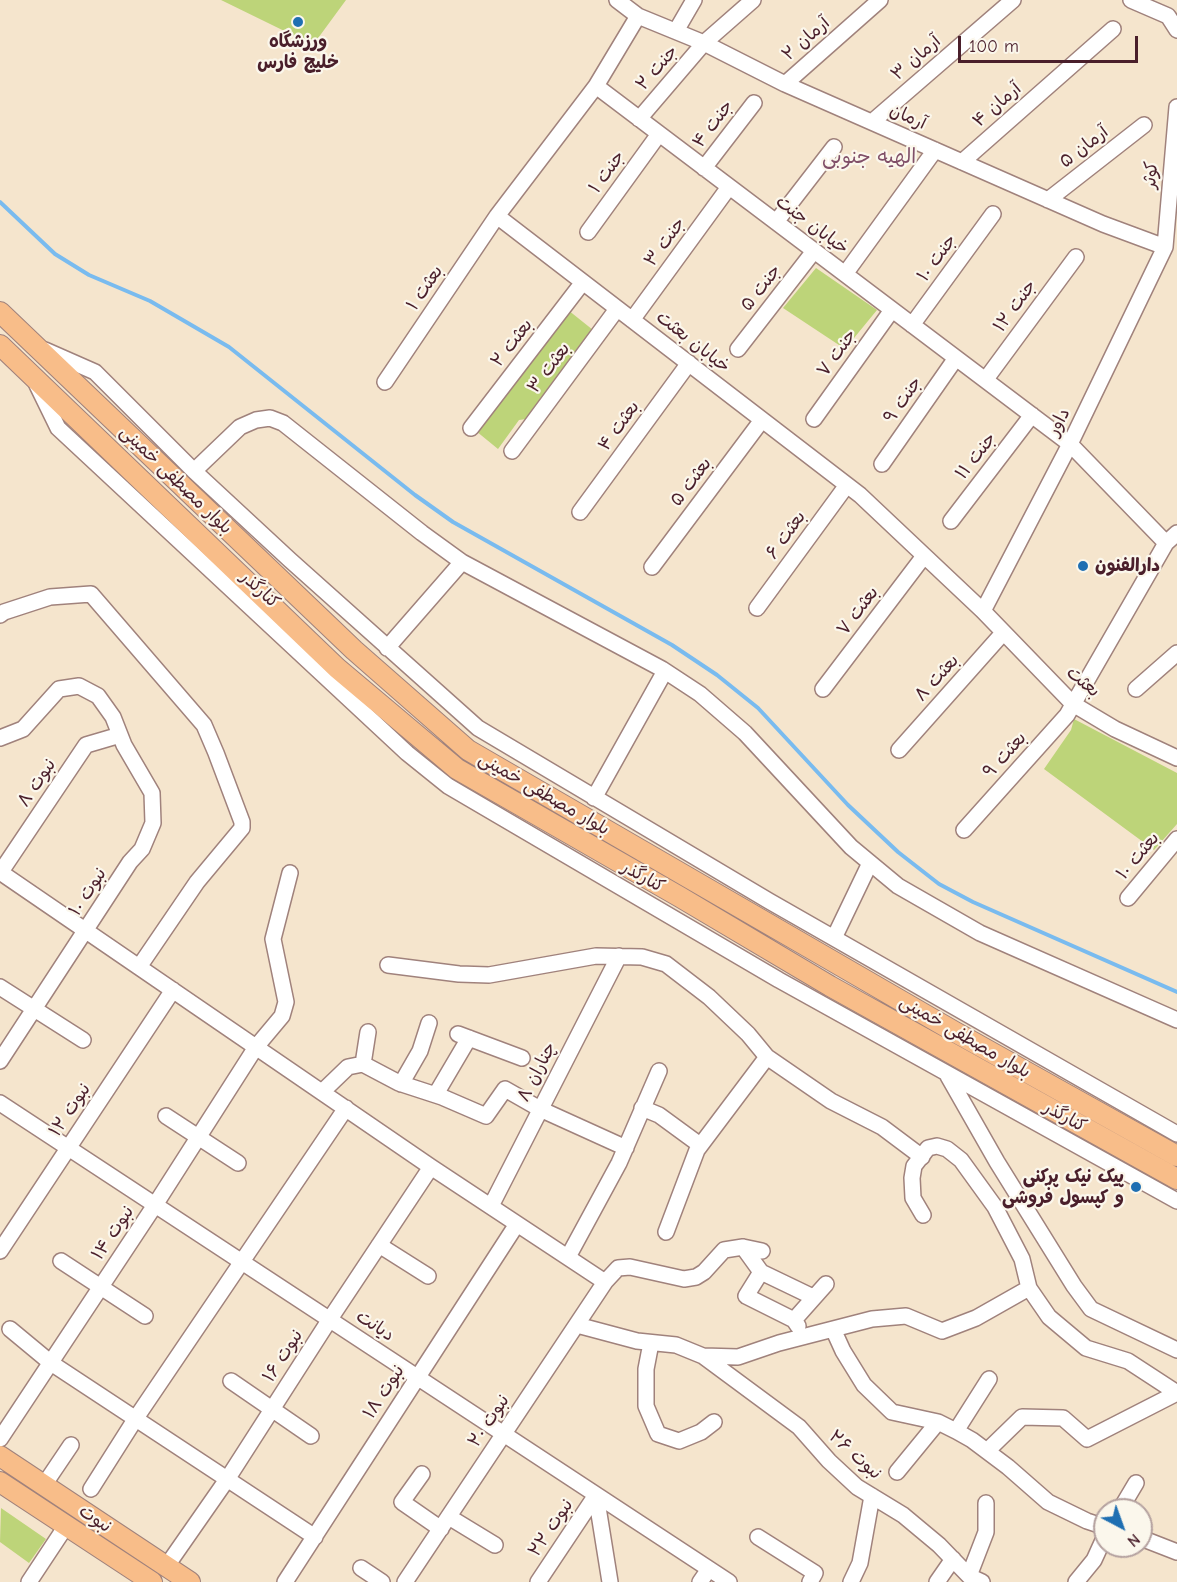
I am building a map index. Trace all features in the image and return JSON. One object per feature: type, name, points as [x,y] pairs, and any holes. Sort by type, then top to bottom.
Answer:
[{"type":"main road","name":"بلوار مصطفی خمینی","points":[[0,312],[354,650],[468,750],[945,1026],[1177,1156]]},
{"type":"main road","name":"بلوار مصطفی خمینی","points":[[0,345],[337,668],[457,769],[830,986],[1177,1179]]},
{"type":"main road","name":"نبوت","points":[[0,1456],[44,1485],[158,1577]]},
{"type":"main road","name":"نبوت","points":[[2,1488],[158,1577],[190,1582]]},
{"type":"street","name":"آرمان","points":[[616,0],[638,16],[704,43],[785,84],[1103,224],[1165,247]]},
{"type":"street","points":[[676,31],[694,0]]},
{"type":"street","name":"جنت ۲","points":[[639,119],[704,43],[753,0]]},
{"type":"street","name":"آرمان ۲","points":[[785,84],[880,0]]},
{"type":"street","name":"آرمان ۳","points":[[872,122],[1013,0]]},
{"type":"street","points":[[1131,0],[1168,16],[1177,30]]},
{"type":"street","points":[[497,216],[596,86],[638,16]]},
{"type":"street","name":"آرمان ۴","points":[[962,162],[1113,29]]},
{"type":"street","name":"خیابان جنت","points":[[596,86],[1070,444],[1171,538]]},
{"type":"street","name":"جنت ۴","points":[[704,168],[754,103]]},
{"type":"street","name":"کوثر","points":[[1165,247],[1177,107]]},
{"type":"street","name":"آرمان ۵","points":[[1048,200],[1144,125]]},
{"type":"street","name":"جنت ۱","points":[[588,232],[658,134]]},
{"type":"street","points":[[776,222],[834,147]]},
{"type":"street","points":[[845,274],[935,150]]},
{"type":"street","name":"جنت ۳","points":[[632,320],[729,187]]},
{"type":"street","name":"جنت ۱۰","points":[[912,325],[993,214]]},
{"type":"street","name":"خیابان بعثت","points":[[497,216],[847,485],[983,611]]},
{"type":"street","name":"بعثت ۱","points":[[385,382],[497,216]]},
{"type":"street","name":"داور","points":[[983,611],[1070,444],[1165,247]]},
{"type":"street","name":"جنت ۵","points":[[738,349],[814,251]]},
{"type":"street","name":"جنت ۱۲","points":[[986,379],[1076,257]]},
{"type":"street","name":"بعثت ۲","points":[[471,428],[583,282]]},
{"type":"street","name":"بعثت ۳","points":[[512,451],[617,309]]},
{"type":"street","name":"جنت ۷","points":[[814,419],[892,310]]},
{"type":"street","points":[[33,345],[95,372],[194,471],[478,728],[834,938],[1177,1134]]},
{"type":"street","name":"جنت ۹","points":[[882,464],[956,358]]},
{"type":"street","name":"بعثت ۴","points":[[580,512],[688,363]]},
{"type":"street","name":"کنارگذر","points":[[31,374],[58,428],[407,753],[448,786],[779,980],[1177,1201]]},
{"type":"street","name":"جنت ۱۱","points":[[951,521],[1032,415]]},
{"type":"street","points":[[194,471],[240,427],[256,420],[270,418],[283,423],[422,534],[462,562],[665,671],[700,694],[745,733],[851,847],[898,886],[980,933],[1177,1020]]},
{"type":"street","name":"بعثت ۵","points":[[652,567],[762,420]]},
{"type":"street","name":"بعثت ۶","points":[[756,608],[847,485]]},
{"type":"street","name":"بعثت ۹","points":[[964,830],[1067,715],[1171,538]]},
{"type":"street","name":"بعثت ۷","points":[[823,689],[924,556]]},
{"type":"street","points":[[387,648],[462,562]]},
{"type":"street","points":[[0,615],[50,597],[87,595],[94,597],[204,725],[242,822],[240,832],[197,882],[139,967]]},
{"type":"street","name":"بعثت","points":[[983,611],[1073,704],[1115,729],[1177,758]]},
{"type":"street","name":"بعثت ۸","points":[[899,750],[1003,633]]},
{"type":"street","points":[[1137,689],[1177,653]]},
{"type":"street","points":[[594,798],[665,671]]},
{"type":"street","name":"نبوت ۱۰","points":[[0,738],[23,729],[59,689],[79,686],[98,696],[112,717],[152,792],[153,823],[142,849],[130,862],[0,1061]]},
{"type":"street","name":"نبوت ۸","points":[[0,872],[86,745],[120,735]]},
{"type":"street","name":"بعثت ۱۰","points":[[1128,898],[1177,839]]},
{"type":"street","points":[[834,938],[870,863]]},
{"type":"street","points":[[0,872],[431,1167],[605,1282],[618,1268],[630,1267],[684,1279],[696,1277],[704,1272],[724,1250],[743,1247],[762,1251]]},
{"type":"street","name":"نبوت ۱۴","points":[[0,1439],[155,1205],[256,1047],[282,1016],[286,1002],[273,939],[290,873]]},
{"type":"street","points":[[387,965],[459,974],[489,975],[596,956],[642,957],[666,964],[709,997],[748,1034],[767,1057],[831,1101],[882,1126],[922,1156]]},
{"type":"street","name":"چناران ۸","points":[[491,1206],[619,956]]},
{"type":"street","points":[[0,987],[83,1040]]},
{"type":"street","name":"نبوت ۱۲","points":[[0,1251],[173,990]]},
{"type":"street","points":[[401,1084],[420,1051],[429,1023]]},
{"type":"street","points":[[363,1064],[368,1032]]},
{"type":"street","points":[[436,1094],[463,1036],[522,1058]]},
{"type":"street","points":[[666,1232],[697,1150],[767,1057]]},
{"type":"street","points":[[322,1092],[348,1067],[363,1064],[401,1084],[436,1094],[486,1116],[505,1089],[540,1109],[626,1148]]},
{"type":"street","points":[[568,1257],[620,1163],[659,1071]]},
{"type":"street","points":[[947,1075],[997,1162],[1074,1286],[1091,1309],[1177,1350]]},
{"type":"street","name":"دیانت","points":[[0,1103],[729,1582]]},
{"type":"street","points":[[91,1489],[136,1418],[346,1108]]},
{"type":"street","points":[[642,1108],[659,1115],[700,1145]]},
{"type":"street","points":[[166,1116],[238,1163]]},
{"type":"street","points":[[923,1215],[912,1189],[914,1166],[928,1148],[937,1146],[954,1153],[995,1207],[1022,1259],[1029,1288],[1049,1317],[1086,1348],[1128,1361],[1177,1393]]},
{"type":"street","name":"نبوت ۱۶","points":[[158,1577],[228,1478],[431,1167]]},
{"type":"street","name":"نبوت ۱۸","points":[[285,1582],[517,1224]]},
{"type":"street","points":[[379,1245],[428,1276]]},
{"type":"street","points":[[743,1247],[761,1272],[813,1298]]},
{"type":"street","points":[[61,1261],[145,1316]]},
{"type":"street","points":[[761,1272],[746,1296],[794,1320],[805,1336]]},
{"type":"street","name":"نبوت ۲۰","points":[[405,1582],[605,1282]]},
{"type":"street","points":[[794,1320],[826,1284]]},
{"type":"street","points":[[577,1325],[637,1341],[676,1345],[703,1356],[738,1357],[805,1336],[872,1319],[906,1316],[942,1331],[976,1318],[1029,1288]]},
{"type":"street","points":[[10,1329],[51,1363],[315,1537]]},
{"type":"street","points":[[833,1329],[843,1351],[864,1385],[892,1412],[938,1422],[956,1431],[987,1451],[1048,1502],[1093,1523]]},
{"type":"street","points":[[651,1342],[646,1369],[646,1406],[658,1434],[679,1441],[701,1432],[714,1422]]},
{"type":"street","name":"نبوت ۲۶","points":[[703,1356],[799,1427],[829,1461],[857,1487],[903,1515],[975,1579]]},
{"type":"street","points":[[956,1431],[989,1378]]},
{"type":"street","points":[[231,1381],[311,1436]]},
{"type":"street","points":[[987,1451],[1022,1417],[1064,1418],[1086,1439],[1177,1393]]},
{"type":"street","points":[[897,1472],[938,1422]]},
{"type":"street","points":[[44,1485],[71,1445]]},
{"type":"street","points":[[422,1474],[402,1502],[495,1545]]},
{"type":"street","points":[[1127,1498],[1136,1483]]},
{"type":"street","points":[[596,1495],[610,1582]]},
{"type":"street","name":"نبوت ۲۲","points":[[538,1582],[596,1495]]},
{"type":"street","points":[[853,1581],[860,1563],[872,1496]]},
{"type":"street","points":[[975,1579],[986,1532],[986,1503]]},
{"type":"street","points":[[29,1582],[66,1526]]},
{"type":"street","points":[[758,1537],[815,1573],[810,1582]]},
{"type":"street","points":[[1153,1543],[1177,1552]]},
{"type":"street","points":[[1076,1582],[1095,1558]]},
{"type":"street","points":[[937,1582],[953,1559]]},
{"type":"street","points":[[361,1568],[382,1582]]},
{"type":"street","points":[[700,1582],[709,1569]]},
{"type":"green space","name":"ورزشگاه خلیج فارس","points":[[221,0],[346,0],[313,45]]},
{"type":"green space","points":[[816,268],[877,310],[845,349],[783,308]]},
{"type":"green space","points":[[568,310],[593,330],[526,419],[519,420],[498,449],[476,431]]},
{"type":"green space","points":[[1074,719],[1177,773],[1177,824],[1154,850],[1044,769],[1071,730]]},
{"type":"green space","points":[[1,1508],[46,1539],[29,1563],[0,1542]]},
{"type":"waterway","points":[[0,202],[55,254],[89,275],[150,301],[229,347],[415,495],[453,522],[672,645],[717,675],[758,708],[848,805],[898,852],[939,884],[973,902],[1177,992]]},
{"type":"place","name":"ورزشگاه خلیج فارس","points":[[298,22]]},
{"type":"place","name":"دارالفنون","points":[[1083,566]]},
{"type":"place","name":"پیک نیک پرکنی و کپسول فروشی","points":[[1136,1187]]},
{"type":"district","name":"الهیه جنوبی","points":[[869,157]]}]
